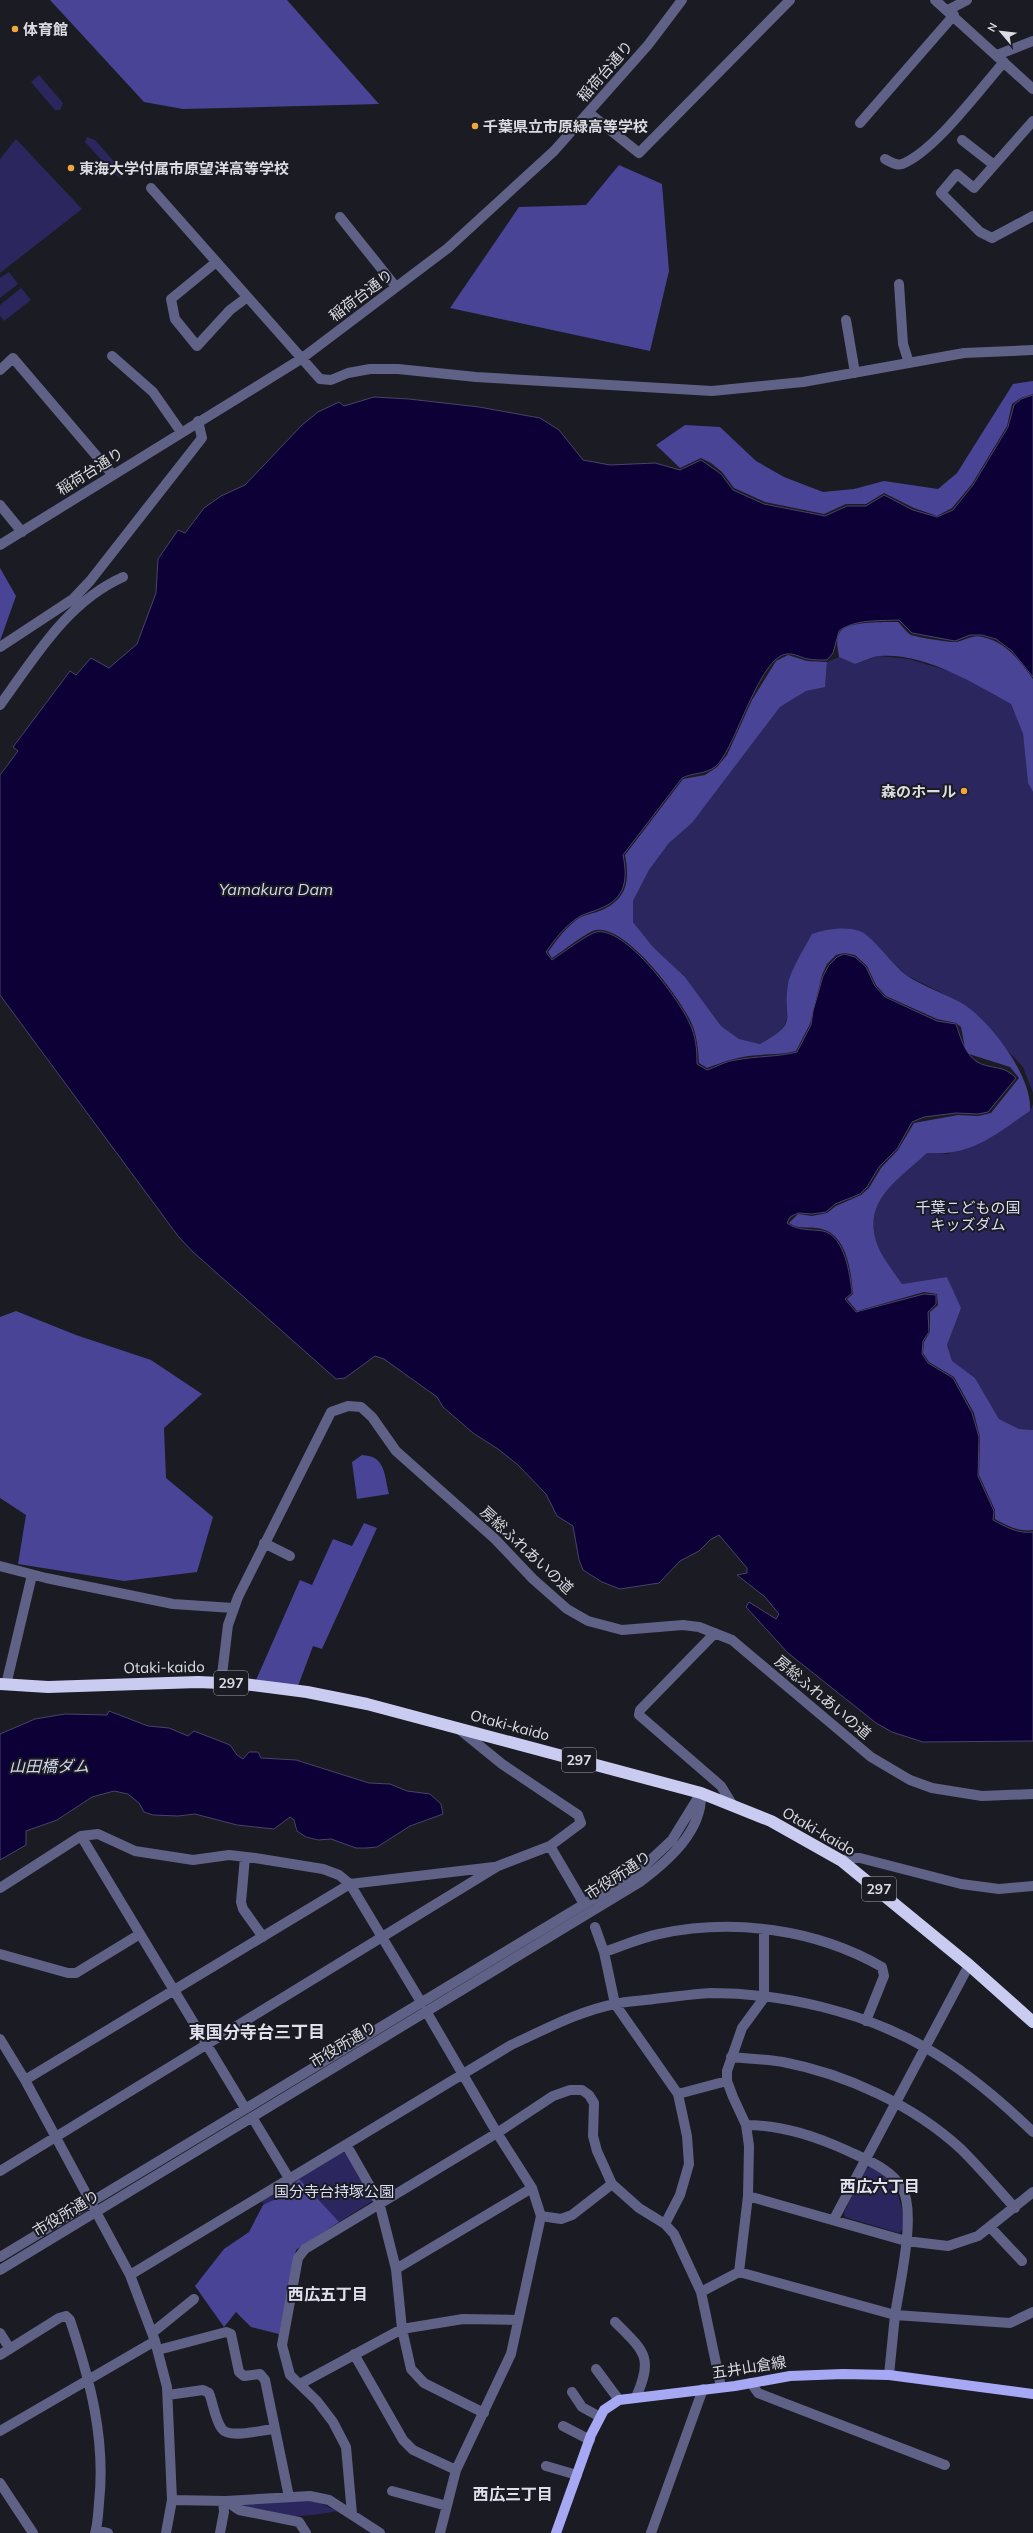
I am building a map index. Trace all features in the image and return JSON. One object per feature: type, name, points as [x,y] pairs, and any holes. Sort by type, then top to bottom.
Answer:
[{"type":"highway","name":"Otaki-kaido","points":[[3,1684],[48,1686],[172,1682],[221,1683],[323,1695],[457,1727],[702,1793],[771,1821],[842,1861],[970,1965],[1033,2022]]},
{"type":"main road","name":"五井山倉線","points":[[556,2533],[600,2417],[604,2410],[619,2400],[751,2383],[790,2376],[889,2375],[1033,2394]]},
{"type":"street","name":"稲荷台通り","points":[[0,546],[112,474],[301,359],[448,248],[554,151],[589,114],[648,45],[682,0]]},
{"type":"street","points":[[589,114],[639,153],[790,0]]},
{"type":"street","points":[[935,0],[951,12],[1033,89]]},
{"type":"street","points":[[860,124],[951,12],[967,0]]},
{"type":"street","points":[[885,159],[893,164],[901,164],[918,156],[944,130],[1000,58],[1033,41]]},
{"type":"street","points":[[1033,121],[974,188],[957,174],[941,193],[980,232],[992,238],[1033,216]]},
{"type":"street","points":[[962,140],[994,165]]},
{"type":"street","points":[[151,188],[215,263],[320,379],[331,380],[348,373],[370,369],[398,369],[476,377],[712,392],[803,382],[964,353],[1033,350]]},
{"type":"street","points":[[340,217],[396,287]]},
{"type":"street","points":[[215,263],[171,299],[175,320],[197,346],[230,310],[246,298]]},
{"type":"street","points":[[899,284],[903,344],[909,363]]},
{"type":"street","points":[[846,320],[856,373]]},
{"type":"street","points":[[112,356],[153,392],[181,432]]},
{"type":"street","points":[[0,370],[13,358],[112,474]]},
{"type":"street","points":[[0,647],[72,600],[90,581],[202,438],[198,421]]},
{"type":"street","points":[[0,505],[22,532]]},
{"type":"street","points":[[0,705],[65,617],[108,583],[123,577]]},
{"type":"street","name":"房総ふれあいの道","points":[[221,1683],[225,1646],[234,1608],[264,1543],[331,1412],[348,1406],[362,1407],[372,1417],[396,1451],[495,1539],[533,1579],[567,1609],[588,1620],[622,1630],[683,1625],[715,1632],[732,1640],[871,1757],[903,1776],[932,1788],[956,1793],[982,1796],[1033,1794]]},
{"type":"street","points":[[264,1543],[290,1556]]},
{"type":"street","points":[[0,1566],[32,1575],[173,1604],[234,1608]]},
{"type":"street","points":[[3,1684],[32,1575]]},
{"type":"street","points":[[715,1632],[640,1710],[639,1715],[722,1786],[732,1804]]},
{"type":"street","points":[[0,2171],[498,1866],[550,1846],[581,1823],[581,1818],[502,1764],[457,1727]]},
{"type":"street","name":"市役所通り","points":[[0,2270],[252,2117],[584,1904],[639,1871],[657,1856],[672,1840],[702,1793]]},
{"type":"street","name":"市役所通り","points":[[0,2257],[245,2108],[424,2006],[656,1870],[674,1854],[694,1825],[702,1808],[702,1793]]},
{"type":"street","points":[[0,1888],[81,1836],[98,1834],[135,1850],[193,1860],[229,1855],[323,1869],[339,1875],[350,1884],[424,2006],[497,2133],[532,2188],[541,2216],[511,2354],[456,2470],[440,2533]]},
{"type":"street","points":[[81,1836],[245,2108]]},
{"type":"street","points":[[550,1846],[584,1904]]},
{"type":"street","points":[[245,1857],[241,1902],[243,1909],[263,1936]]},
{"type":"street","points":[[842,1861],[848,1858],[860,1858],[961,1884],[999,1889],[1033,1886]]},
{"type":"street","points":[[25,2080],[350,1884],[498,1866]]},
{"type":"street","points":[[595,1927],[604,1952],[615,2004],[678,2094],[687,2136],[690,2164],[680,2195],[665,2224]]},
{"type":"street","points":[[604,1952],[658,1934],[717,1927],[764,1930],[826,1940],[861,1955],[882,1967],[884,1976],[866,2021]]},
{"type":"street","points":[[740,2272],[750,2161],[746,2125],[727,2081],[731,2057],[742,2028],[763,2003],[764,1930]]},
{"type":"street","points":[[0,1954],[68,1974],[76,1973],[140,1934]]},
{"type":"street","points":[[834,2219],[970,1965]]},
{"type":"street","points":[[130,2275],[347,2146],[511,2045],[570,2018],[615,2004],[711,1993],[764,1998],[813,2005],[866,2021],[925,2047],[979,2082],[1033,2132]]},
{"type":"street","points":[[0,2039],[25,2080],[97,2211],[130,2275],[155,2341],[168,2395],[172,2500],[166,2533]]},
{"type":"street","points":[[731,2057],[782,2062],[826,2073],[896,2103],[930,2125],[960,2148],[1014,2208]]},
{"type":"street","points":[[678,2094],[727,2081]]},
{"type":"street","points":[[352,2514],[346,2447],[333,2422],[300,2384],[290,2375],[282,2345],[298,2258],[305,2249],[379,2202],[497,2133],[553,2096],[570,2090],[582,2090],[589,2095],[594,2104],[593,2136],[596,2151],[612,2184],[639,2208],[665,2224],[674,2234],[701,2292],[721,2387]]},
{"type":"street","points":[[252,2117],[290,2180]]},
{"type":"street","points":[[746,2125],[771,2125],[805,2134],[866,2160],[886,2171],[903,2189],[908,2210],[906,2241],[895,2315],[889,2375]]},
{"type":"street","points":[[347,2146],[379,2202],[396,2269],[402,2329],[411,2369],[417,2377],[444,2394],[484,2413]]},
{"type":"street","points":[[541,2216],[561,2219],[572,2215],[612,2184]]},
{"type":"street","points":[[396,2269],[532,2188]]},
{"type":"street","points":[[748,2196],[834,2219],[906,2241],[948,2246],[978,2236],[1033,2192]]},
{"type":"street","points":[[990,2227],[1022,2261]]},
{"type":"street","points":[[701,2292],[740,2272],[895,2315],[1010,2323],[1033,2312]]},
{"type":"street","points":[[0,2431],[155,2341],[194,2299]]},
{"type":"street","points":[[0,2355],[59,2318],[66,2316],[70,2320],[89,2379],[101,2458],[95,2532],[108,2533]]},
{"type":"street","points":[[300,2384],[402,2329],[463,2319],[518,2320]]},
{"type":"street","points":[[616,2322],[642,2350],[646,2365],[644,2380],[636,2398]]},
{"type":"street","points":[[155,2341],[226,2332],[231,2334],[239,2372],[244,2376],[260,2374],[265,2380],[289,2497]]},
{"type":"street","points":[[0,2333],[10,2348]]},
{"type":"street","points":[[354,2354],[403,2440],[413,2450],[456,2470]]},
{"type":"street","points":[[596,2369],[619,2400]]},
{"type":"street","points":[[751,2383],[758,2393],[945,2465]]},
{"type":"street","points":[[651,2533],[704,2389]]},
{"type":"street","points":[[168,2395],[203,2390],[209,2393],[221,2428],[226,2433],[234,2434],[274,2429]]},
{"type":"street","points":[[572,2392],[582,2407],[600,2417]]},
{"type":"street","points":[[563,2426],[590,2440]]},
{"type":"street","points":[[546,2466],[577,2475]]},
{"type":"street","points":[[0,2483],[33,2533]]},
{"type":"street","points":[[392,2491],[447,2506]]},
{"type":"street","points":[[172,2500],[225,2501],[310,2496],[329,2500],[380,2533]]},
{"type":"street","points":[[220,2533],[225,2501]]},
{"type":"street","points":[[225,2501],[239,2510],[299,2522],[306,2533]]},
{"type":"green space","points":[[39,75],[63,103],[60,110],[55,110],[31,82]]},
{"type":"green space","points":[[87,137],[95,140],[123,172],[122,178],[114,174],[85,142]]},
{"type":"green space","points":[[16,139],[82,209],[0,273],[0,159]]},
{"type":"green space","points":[[9,272],[18,284],[0,298],[0,278]]},
{"type":"green space","points":[[21,288],[31,300],[4,321],[0,316],[0,305]]},
{"type":"green space","points":[[878,656],[909,659],[952,672],[1011,704],[1023,734],[1028,783],[1033,792],[1033,1093],[1023,1067],[962,1003],[906,975],[861,931],[788,983],[787,1020],[779,1031],[760,1044],[739,1039],[721,1026],[685,977],[653,947],[633,922],[633,901],[649,870],[669,843],[692,823],[780,707],[806,691],[825,686],[827,662],[839,657],[855,664]]},
{"type":"green space","name":"千葉こどもの国 キッズダム","points":[[1033,1104],[1033,1430],[1019,1429],[999,1419],[975,1378],[952,1362],[947,1345],[960,1308],[947,1277],[902,1284],[880,1251],[874,1234],[874,1220],[877,1207],[884,1195],[903,1174],[927,1153],[948,1154],[1030,1111]]},
{"type":"green space","name":"国分寺台持塚公園","points":[[341,2152],[347,2153],[374,2200],[301,2246],[261,2201]]},
{"type":"green space","points":[[870,2167],[879,2172],[892,2184],[900,2200],[904,2228],[899,2233],[845,2217],[844,2213],[864,2170]]},
{"type":"green space","points":[[315,2501],[338,2511],[312,2515],[289,2516],[266,2513],[240,2506],[241,2504]]},
{"type":"shaded area","points":[[50,0],[287,0],[379,104],[183,109],[144,102]]},
{"type":"shaded area","points":[[619,165],[662,184],[669,271],[650,351],[450,308],[519,207],[586,205]]},
{"type":"shaded area","points":[[1033,381],[1033,394],[1021,398],[1012,404],[1007,426],[972,484],[952,508],[937,516],[914,508],[884,493],[866,504],[846,504],[824,514],[765,502],[734,488],[722,472],[711,463],[701,458],[680,468],[656,445],[685,425],[720,427],[756,461],[784,477],[823,492],[854,489],[884,481],[938,489],[957,473],[1013,384]]},
{"type":"shaded area","points":[[0,568],[16,596],[0,641]]},
{"type":"shaded area","points":[[898,622],[911,635],[941,641],[956,642],[976,636],[983,637],[999,643],[1006,648],[1023,666],[1033,679],[1033,792],[1028,783],[1023,734],[1011,704],[948,671],[913,659],[896,656],[879,656],[855,664],[839,657],[837,644],[838,635],[844,628],[867,623]]},
{"type":"shaded area","points":[[788,655],[807,661],[827,662],[825,687],[806,691],[780,707],[692,823],[669,843],[649,870],[633,901],[633,922],[653,947],[685,977],[721,1026],[739,1039],[760,1044],[781,1030],[787,1019],[788,984],[798,958],[812,934],[842,928],[854,929],[864,933],[906,975],[919,983],[960,1002],[971,1010],[995,1034],[1007,1049],[1017,1065],[1024,1081],[1029,1097],[1030,1111],[994,1136],[970,1147],[943,1153],[927,1153],[903,1174],[884,1195],[877,1207],[874,1220],[874,1234],[880,1251],[902,1284],[947,1277],[961,1308],[947,1345],[952,1361],[975,1378],[999,1419],[1019,1429],[1033,1430],[1033,1530],[1013,1528],[995,1519],[995,1510],[979,1475],[980,1437],[974,1413],[954,1377],[929,1362],[923,1353],[924,1342],[930,1332],[930,1312],[938,1305],[937,1294],[924,1292],[857,1311],[847,1299],[853,1294],[851,1276],[847,1258],[839,1241],[833,1234],[825,1230],[798,1227],[789,1223],[798,1214],[812,1216],[827,1213],[836,1206],[861,1195],[869,1188],[881,1168],[898,1150],[914,1123],[958,1115],[978,1116],[991,1113],[1019,1078],[1010,1067],[966,1053],[961,1027],[956,1023],[937,1019],[886,996],[876,985],[867,966],[855,955],[844,953],[836,955],[827,964],[822,975],[810,1024],[796,1051],[781,1054],[742,1057],[707,1068],[699,1063],[695,1032],[685,1010],[664,980],[650,964],[622,939],[608,931],[596,930],[580,938],[552,958],[548,952],[563,933],[576,920],[610,906],[622,894],[627,880],[625,855],[683,779],[705,775],[717,767],[727,755],[752,700],[776,661]]},
{"type":"shaded area","points":[[16,1311],[76,1335],[151,1360],[202,1394],[164,1428],[166,1478],[213,1517],[197,1572],[124,1581],[18,1564],[26,1515],[0,1498],[0,1317]]},
{"type":"shaded area","points":[[362,1455],[370,1456],[380,1463],[385,1474],[389,1494],[357,1499],[352,1462]]},
{"type":"shaded area","points":[[364,1523],[377,1528],[322,1649],[313,1646],[298,1686],[256,1680],[300,1580],[312,1585],[333,1539],[352,1546]]},
{"type":"shaded area","points":[[299,2179],[339,2222],[296,2250],[279,2334],[251,2327],[236,2312],[224,2327],[195,2286],[224,2249],[249,2232],[263,2205],[282,2196]]},
{"type":"water","name":"Yamakura Dam","points":[[1033,395],[1033,677],[1012,651],[996,639],[982,635],[970,635],[955,641],[912,633],[899,620],[868,621],[845,627],[839,631],[833,653],[827,660],[808,659],[790,654],[777,659],[767,670],[748,704],[724,756],[712,769],[682,778],[623,855],[625,864],[625,880],[620,894],[608,905],[584,914],[569,924],[546,952],[552,960],[581,940],[596,932],[608,933],[621,940],[649,966],[674,997],[689,1022],[695,1037],[697,1064],[707,1070],[732,1061],[797,1052],[811,1025],[813,1011],[823,976],[829,965],[837,957],[844,954],[855,957],[866,967],[875,986],[885,997],[937,1021],[956,1024],[963,1044],[970,1056],[981,1064],[1000,1068],[1016,1078],[988,1112],[978,1114],[956,1113],[924,1117],[912,1122],[897,1149],[879,1167],[867,1187],[860,1194],[835,1204],[826,1212],[812,1214],[798,1213],[790,1217],[787,1223],[800,1229],[823,1231],[830,1234],[837,1240],[845,1257],[851,1285],[852,1293],[845,1299],[856,1312],[924,1294],[936,1295],[936,1304],[928,1312],[929,1332],[923,1341],[922,1354],[928,1363],[953,1378],[972,1413],[979,1437],[978,1476],[994,1511],[993,1520],[1017,1531],[1033,1532],[1033,1741],[923,1742],[892,1732],[876,1723],[788,1653],[746,1607],[749,1602],[776,1619],[779,1614],[765,1597],[737,1575],[747,1573],[747,1568],[719,1535],[710,1540],[699,1551],[680,1561],[659,1583],[620,1589],[602,1582],[583,1570],[579,1560],[573,1526],[557,1516],[546,1494],[518,1465],[498,1449],[473,1433],[443,1407],[437,1397],[384,1359],[375,1356],[345,1378],[336,1379],[192,1251],[178,1236],[0,995],[0,775],[18,751],[13,747],[70,671],[76,675],[91,658],[109,668],[137,644],[156,593],[158,559],[178,530],[185,533],[204,508],[221,496],[245,485],[302,425],[318,412],[339,402],[344,406],[374,397],[409,399],[479,407],[540,418],[559,430],[583,460],[610,465],[655,463],[680,470],[701,460],[721,474],[733,490],[764,504],[825,516],[847,506],[866,506],[884,495],[913,510],[937,517],[953,510],[973,485],[1008,427],[1014,405],[1021,399]]},
{"type":"water","name":"山田橋ダム","points":[[109,1711],[148,1726],[169,1728],[188,1736],[194,1731],[230,1745],[237,1755],[243,1759],[249,1752],[258,1752],[261,1758],[296,1760],[369,1783],[390,1784],[407,1791],[430,1794],[441,1804],[443,1814],[410,1826],[377,1847],[356,1848],[331,1839],[318,1840],[306,1837],[297,1831],[294,1820],[290,1817],[274,1829],[237,1825],[195,1814],[178,1816],[153,1815],[144,1812],[139,1803],[128,1794],[114,1791],[92,1797],[57,1820],[26,1831],[26,1845],[0,1860],[0,1734],[35,1719],[65,1714],[107,1715]]},
{"type":"place","name":"体育館","points":[[15,29]]},
{"type":"place","name":"千葉県立市原緑高等学校","points":[[475,126]]},
{"type":"place","name":"東海大学付属市原望洋高等学校","points":[[71,168]]},
{"type":"place","name":"森のホール","points":[[964,791]]},
{"type":"district","name":"東国分寺台三丁目","points":[[257,2031]]},
{"type":"district","name":"西広六丁目","points":[[880,2186]]},
{"type":"district","name":"西広五丁目","points":[[328,2294]]},
{"type":"district","name":"西広三丁目","points":[[513,2494]]}]
